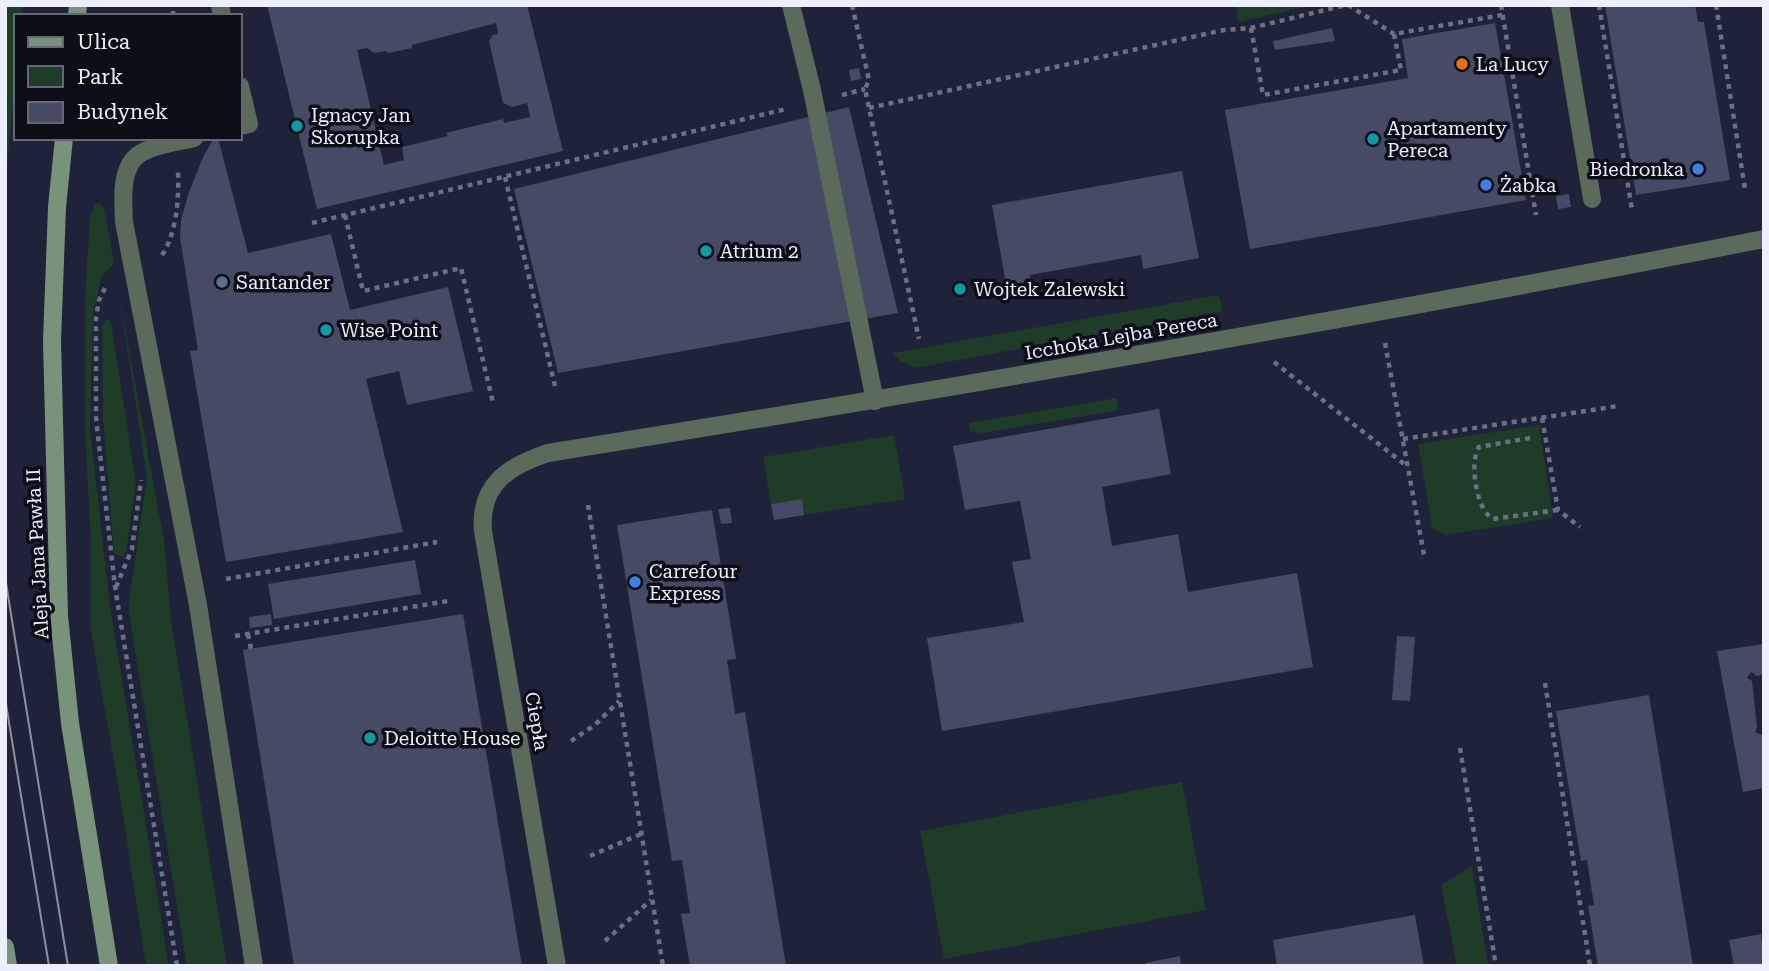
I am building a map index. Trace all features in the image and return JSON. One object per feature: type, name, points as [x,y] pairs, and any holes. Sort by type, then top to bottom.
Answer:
[{"type":"main road","name":"Aleja Jana Pawła II","points":[[64,140],[57,207],[52,341],[59,616],[71,733],[109,966]]},
{"type":"main road","points":[[5,947],[8,966]]},
{"type":"street","points":[[791,5],[814,102],[875,401]]},
{"type":"street","points":[[1560,5],[1592,199]]},
{"type":"street","points":[[242,94],[249,124],[242,126]]},
{"type":"street","points":[[186,140],[145,151],[134,158],[124,181],[123,199],[127,234],[198,605],[254,966]]},
{"type":"street","name":"Icchoka Lejba Pereca","points":[[494,486],[515,466],[548,453],[875,401],[1764,239]]},
{"type":"street","name":"Ciepła","points":[[494,486],[484,504],[482,531],[557,966]]},
{"type":"path","points":[[852,5],[869,80],[865,89],[919,339]]},
{"type":"path","points":[[869,108],[1224,30],[1251,28],[1347,5],[1394,34],[1502,15]]},
{"type":"path","points":[[1501,5],[1536,215]]},
{"type":"path","points":[[1599,5],[1632,210]]},
{"type":"path","points":[[1716,5],[1745,189]]},
{"type":"path","points":[[1251,28],[1263,95],[1401,70],[1394,34]]},
{"type":"path","points":[[312,223],[865,89]]},
{"type":"path","points":[[152,261],[163,254],[167,246],[179,185],[177,163]]},
{"type":"path","points":[[505,177],[556,390]]},
{"type":"path","points":[[345,215],[363,291],[461,268],[493,402]]},
{"type":"path","points":[[112,279],[99,300],[96,318],[96,418],[115,587],[177,966]]},
{"type":"path","points":[[1385,343],[1424,555]]},
{"type":"path","points":[[1274,362],[1408,467]]},
{"type":"path","points":[[1403,439],[1618,405]]},
{"type":"path","points":[[1542,418],[1558,510],[1580,527]]},
{"type":"path","points":[[1530,438],[1479,447],[1473,461],[1481,507],[1485,515],[1493,519],[1558,510]]},
{"type":"path","points":[[115,587],[132,549],[141,479]]},
{"type":"path","points":[[588,505],[663,966]]},
{"type":"path","points":[[226,579],[437,541]]},
{"type":"path","points":[[235,636],[448,601]]},
{"type":"path","points":[[248,634],[251,649]]},
{"type":"path","points":[[1545,683],[1590,966]]},
{"type":"path","points":[[571,741],[595,726],[619,700]]},
{"type":"path","points":[[1460,748],[1496,966]]},
{"type":"path","points":[[590,856],[641,834]]},
{"type":"path","points":[[605,942],[652,900]]},
{"type":"green space","points":[[5,5],[23,5],[22,14],[14,14],[14,95],[5,183]]},
{"type":"green space","points":[[1235,5],[1313,5],[1239,22]]},
{"type":"green space","points":[[99,203],[104,208],[114,264],[102,275],[93,312],[90,429],[110,606],[169,966],[146,966],[91,630],[91,542],[85,432],[85,297],[90,217],[95,205]]},
{"type":"green space","points":[[118,290],[164,541],[172,627],[227,966],[187,966],[128,608],[147,477]]},
{"type":"green space","points":[[1219,295],[1223,311],[915,368],[900,361],[893,353]]},
{"type":"green space","points":[[105,320],[111,323],[136,483],[126,552],[123,556],[114,553],[103,419],[102,329]]},
{"type":"green space","points":[[1117,398],[1119,410],[982,433],[970,431],[969,423]]},
{"type":"green space","points":[[1539,425],[1553,518],[1445,535],[1432,528],[1418,444]]},
{"type":"green space","points":[[894,435],[905,499],[804,515],[801,499],[771,504],[763,457]]},
{"type":"green space","points":[[1182,782],[1206,910],[944,959],[920,831]]},
{"type":"green space","points":[[1472,866],[1488,966],[1457,966],[1441,885]]},
{"type":"building","points":[[267,5],[527,5],[563,151],[317,209]],"holes":[[[496,23],[498,34],[493,35],[489,41],[503,103],[512,107],[527,103],[530,117],[504,123],[503,119],[402,147],[404,160],[384,165],[357,50],[367,48],[374,53],[389,53]]]},
{"type":"building","points":[[1605,5],[1695,5],[1698,22],[1704,22],[1730,180],[1636,195]]},
{"type":"building","name":"Apartamenty Pereca","points":[[1495,23],[1526,200],[1250,249],[1225,110],[1408,78],[1402,39]]},
{"type":"building","points":[[1332,28],[1335,41],[1275,50],[1273,41]]},
{"type":"building","points":[[859,68],[861,79],[851,81],[849,70]]},
{"type":"building","name":"Atrium 2","points":[[849,107],[898,313],[558,373],[514,189]]},
{"type":"building","name":"Wise Point","points":[[213,140],[219,140],[248,253],[331,234],[350,310],[448,287],[473,391],[407,405],[399,371],[366,379],[403,532],[226,562],[190,351],[198,350],[180,237],[181,220],[188,195]]},
{"type":"building","points":[[1182,171],[1199,258],[1143,269],[1141,255],[1030,275],[1031,285],[1007,290],[992,205]]},
{"type":"building","points":[[1569,194],[1571,207],[1558,209],[1556,196]]},
{"type":"building","points":[[1159,409],[1171,474],[1102,487],[1112,546],[1178,534],[1188,592],[1297,573],[1313,667],[942,731],[927,638],[1024,622],[1012,562],[1031,559],[1020,501],[965,510],[953,446]]},
{"type":"building","points":[[802,499],[804,515],[774,520],[771,504]]},
{"type":"building","points":[[730,508],[732,523],[721,524],[718,509]]},
{"type":"building","points":[[712,510],[736,659],[727,660],[735,714],[745,712],[786,966],[690,966],[681,914],[690,913],[682,860],[672,861],[617,525]]},
{"type":"building","points":[[415,560],[421,594],[274,619],[268,584]]},
{"type":"building","points":[[271,614],[272,625],[250,628],[249,617]]},
{"type":"building","name":"Deloitte House","points":[[463,614],[522,966],[294,966],[243,650]]},
{"type":"building","points":[[1397,636],[1415,637],[1410,701],[1392,700]]},
{"type":"building","points":[[1764,644],[1764,674],[1757,676],[1751,672],[1747,678],[1752,681],[1757,727],[1755,732],[1764,736],[1764,788],[1743,792],[1717,651]]},
{"type":"building","points":[[1649,695],[1693,966],[1598,966],[1588,906],[1594,905],[1587,860],[1581,861],[1556,711]]},
{"type":"building","points":[[1415,915],[1424,966],[1277,966],[1273,940]]},
{"type":"building","points":[[1761,934],[1764,966],[1734,966],[1729,940]]},
{"type":"building","points":[[1180,956],[1181,966],[1146,966],[1145,963]]},
{"type":"tram line","points":[[5,577],[68,966]]},
{"type":"tram line","points":[[5,698],[49,966]]},
{"type":"place","name":"La Lucy","points":[[1462,64]]},
{"type":"place","name":"Ignacy Jan Skorupka","points":[[297,126]]},
{"type":"place","name":"Apartamenty Pereca","points":[[1373,139]]},
{"type":"place","name":"Biedronka","points":[[1698,169]]},
{"type":"place","name":"Żabka","points":[[1486,185]]},
{"type":"place","name":"Atrium 2","points":[[706,251]]},
{"type":"place","name":"Santander","points":[[222,282]]},
{"type":"place","name":"Wojtek Zalewski","points":[[960,289]]},
{"type":"place","name":"Wise Point","points":[[326,330]]},
{"type":"place","name":"Carrefour Express","points":[[635,582]]},
{"type":"place","name":"Deloitte House","points":[[370,738]]}]
